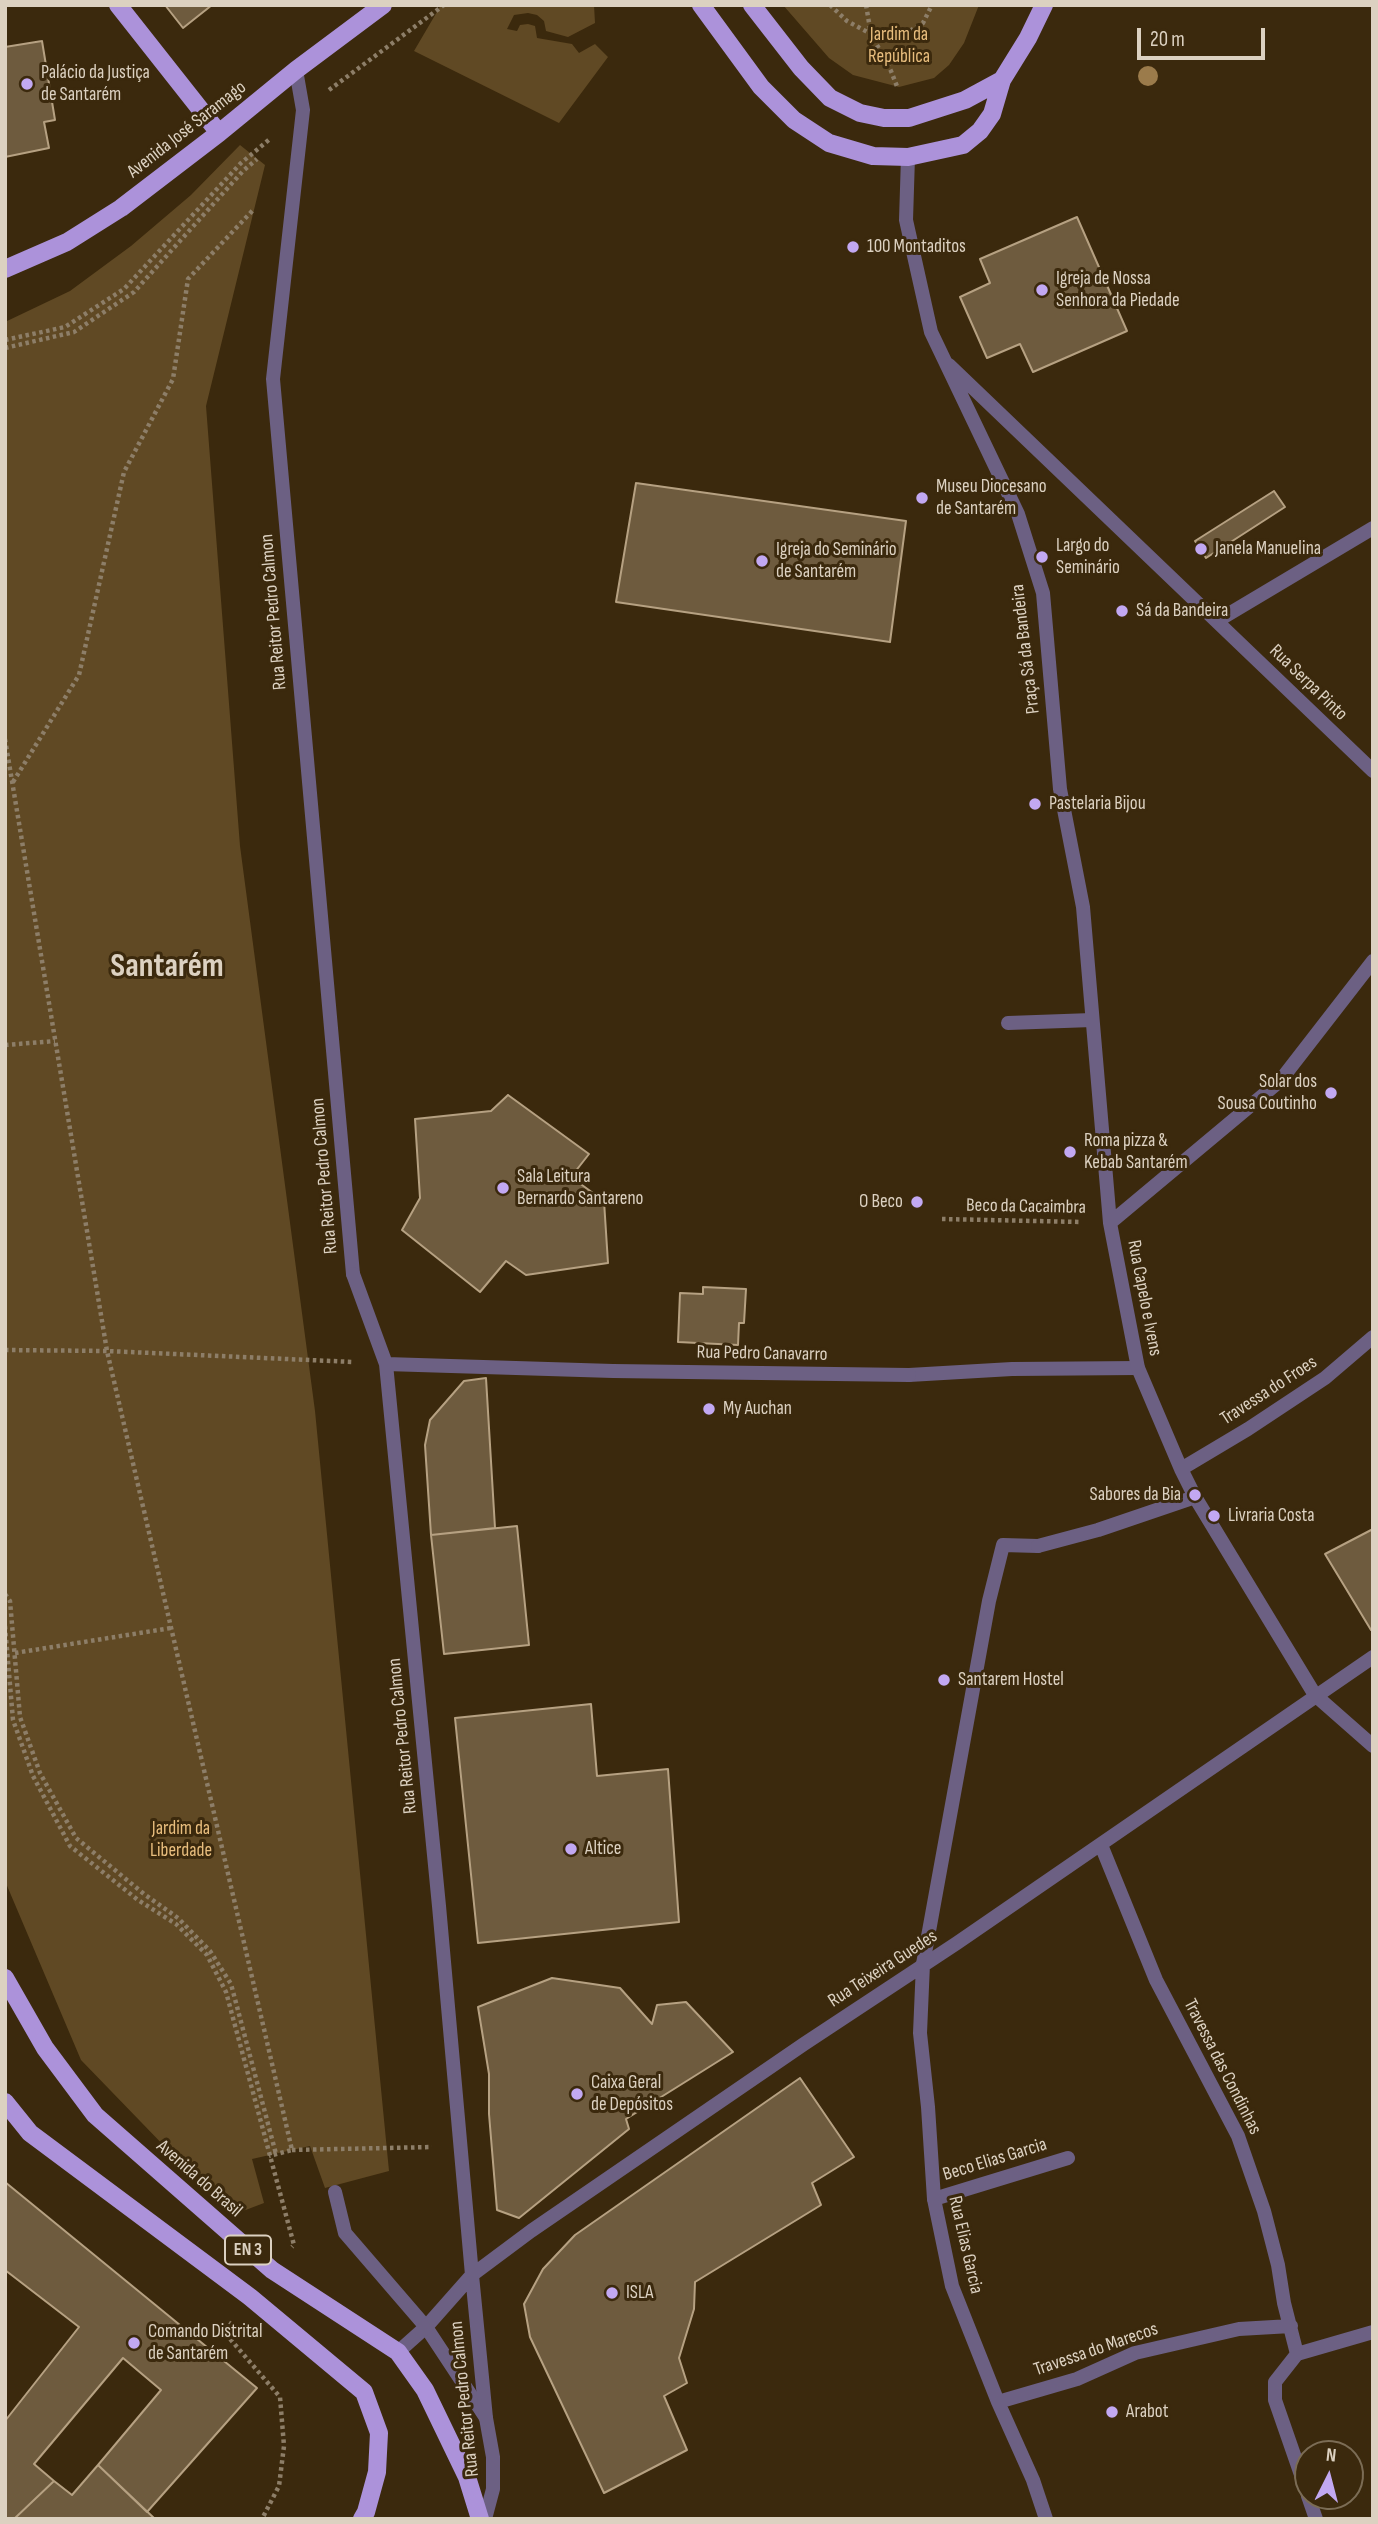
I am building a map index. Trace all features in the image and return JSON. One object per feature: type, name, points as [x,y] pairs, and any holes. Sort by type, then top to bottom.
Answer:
[{"type":"main road","points":[[118,5],[219,133]]},
{"type":"main road","name":"Avenida José Saramago","points":[[5,269],[66,242],[121,208],[383,5]]},
{"type":"main road","points":[[701,5],[761,87],[810,133],[829,143],[873,156],[908,157],[963,145],[980,131],[992,114],[1002,79],[1028,38],[1044,5]]},
{"type":"main road","points":[[752,5],[801,68],[830,98],[860,113],[884,118],[909,118],[965,100],[1002,79]]},
{"type":"main road","name":"Avenida do Brasil","points":[[5,1978],[45,2048],[94,2115],[272,2270],[398,2351],[431,2402],[467,2477],[483,2519]]},
{"type":"main road","name":"EN 3","points":[[5,2102],[30,2133],[250,2297],[364,2392],[379,2433],[377,2472],[362,2519]]},
{"type":"street","name":"Rua Reitor Pedro Calmon","points":[[296,70],[303,110],[273,379],[353,1274],[386,1364],[486,2418],[493,2457],[493,2489],[483,2519]]},
{"type":"street","name":"Praça Sá da Bandeira","points":[[908,157],[906,220],[930,332],[1018,514],[1043,593],[1060,789]]},
{"type":"street","name":"Rua Serpa Pinto","points":[[941,357],[1373,771]]},
{"type":"street","points":[[1217,621],[1373,528]]},
{"type":"street","name":"Rua Capelo e Ivens","points":[[1060,789],[1083,907],[1110,1223],[1139,1368],[1195,1497],[1315,1695],[1373,1746]]},
{"type":"street","points":[[1110,1223],[1280,1081],[1373,961]]},
{"type":"street","points":[[1008,1023],[1092,1020]]},
{"type":"street","name":"Travessa do Froes","points":[[1181,1469],[1325,1378],[1373,1337]]},
{"type":"street","name":"Rua Pedro Canavarro","points":[[386,1364],[613,1371],[908,1375],[1012,1369],[1139,1368]]},
{"type":"street","name":"Rua Elias Garcia","points":[[1046,2519],[1033,2480],[952,2287],[934,2199],[929,2107],[920,2033],[923,1964],[980,1651],[1003,1545],[1038,1546],[1098,1530],[1195,1497]]},
{"type":"street","name":"Rua Teixeira Guedes","points":[[472,2274],[555,2214],[1101,1845],[1373,1657]]},
{"type":"street","name":"Travessa das Condinhas","points":[[1101,1845],[1156,1980],[1238,2136],[1279,2265],[1284,2303],[1297,2354]]},
{"type":"street","name":"Beco Elias Garcia","points":[[934,2199],[1068,2158]]},
{"type":"street","points":[[335,2192],[345,2233],[426,2327],[486,2418]]},
{"type":"street","name":"Rua Reitor Pedro Calmon","points":[[398,2351],[426,2327],[472,2274]]},
{"type":"street","name":"Travessa do Marecos","points":[[998,2402],[1077,2379],[1135,2353],[1239,2329],[1291,2326]]},
{"type":"street","points":[[1294,2455],[1275,2400],[1275,2382],[1297,2354],[1373,2332]]},
{"type":"path","points":[[5,340],[65,327],[124,289],[241,163],[303,110],[443,5]]},
{"type":"path","points":[[830,5],[848,21],[871,34],[902,35],[923,23],[932,5]]},
{"type":"path","points":[[866,5],[871,34],[891,71],[909,118]]},
{"type":"path","points":[[5,348],[74,332],[134,292],[243,171],[257,159]]},
{"type":"path","points":[[12,782],[79,676],[124,472],[173,379],[188,279],[254,209]]},
{"type":"path","points":[[5,739],[107,1351],[292,2150]]},
{"type":"path","points":[[5,1045],[55,1041]]},
{"type":"path","name":"Beco da Cacaimbra","points":[[942,1219],[1110,1223]]},
{"type":"path","points":[[5,1350],[107,1351],[386,1364]]},
{"type":"path","points":[[5,1594],[10,1601],[20,1717],[40,1773],[76,1838],[178,1918],[210,1951],[231,1984],[276,2154]]},
{"type":"path","points":[[5,1626],[13,1720],[33,1776],[70,1846],[138,1900],[176,1924],[207,1955],[226,1992],[294,2245],[272,2270]]},
{"type":"path","points":[[15,1653],[171,1628]]},
{"type":"path","points":[[269,2156],[292,2150],[443,2146]]},
{"type":"path","points":[[250,2297],[225,2333],[280,2397],[284,2446],[279,2486],[262,2519]]},
{"type":"green space","points":[[441,5],[594,5],[595,23],[568,37],[546,31],[544,21],[537,15],[528,13],[514,15],[507,29],[517,31],[520,25],[528,24],[535,26],[537,38],[572,44],[579,53],[595,44],[608,57],[559,123],[414,51]]},
{"type":"green space","name":"Jardim da República","points":[[783,5],[979,5],[964,43],[949,65],[934,78],[899,87],[853,75],[829,58]]},
{"type":"green space","name":"Jardim da Liberdade","points":[[240,145],[265,165],[206,406],[240,846],[315,1411],[389,2171],[325,2188],[310,2146],[252,2159],[264,2203],[243,2211],[170,2152],[81,2060],[5,1881],[5,322],[70,291],[131,246],[191,195]]},
{"type":"building","points":[[165,5],[212,5],[183,28]]},
{"type":"building","name":"Palácio da Justiça de Santarém","points":[[42,41],[55,120],[44,122],[49,148],[5,157],[5,47]]},
{"type":"building","name":"Igreja de Nossa Senhora da Piedade","points":[[1077,217],[1127,331],[1033,372],[1020,344],[987,358],[960,297],[990,283],[980,259]]},
{"type":"building","name":"Igreja do Seminário de Santarém","points":[[636,483],[906,521],[890,642],[616,602]]},
{"type":"building","points":[[1274,491],[1285,507],[1206,558],[1195,541]]},
{"type":"building","name":"Sala Leitura Bernardo Santareno","points":[[508,1095],[589,1154],[571,1177],[604,1201],[608,1263],[526,1275],[506,1261],[480,1292],[402,1230],[420,1198],[415,1119],[491,1111]]},
{"type":"building","points":[[703,1287],[746,1289],[744,1323],[739,1323],[738,1345],[678,1342],[680,1293],[703,1294]]},
{"type":"building","points":[[486,1378],[495,1528],[431,1535],[425,1445],[430,1420],[464,1381]]},
{"type":"building","points":[[517,1526],[529,1645],[444,1654],[431,1535]]},
{"type":"building","points":[[1373,1529],[1373,1629],[1371,1630],[1325,1554]]},
{"type":"building","name":"Altice","points":[[591,1704],[597,1776],[668,1769],[679,1922],[478,1943],[455,1718]]},
{"type":"building","name":"Caixa Geral de Depósitos","points":[[552,1978],[620,1988],[652,2024],[657,2005],[686,2002],[733,2052],[626,2119],[629,2129],[519,2218],[497,2210],[489,2114],[489,2074],[478,2007]]},
{"type":"building","name":"ISLA","points":[[800,2078],[854,2157],[812,2183],[821,2205],[695,2282],[694,2309],[679,2358],[687,2383],[664,2396],[687,2450],[604,2493],[530,2337],[524,2304],[543,2269],[575,2235]]},
{"type":"building","name":"Comando Distrital de Santarém","points":[[5,2182],[257,2388],[147,2512],[98,2465],[161,2390],[123,2358],[34,2464],[54,2481],[14,2519],[5,2519],[5,2421],[79,2327],[5,2270]]},
{"type":"building","points":[[98,2465],[155,2519],[14,2519],[54,2481],[72,2495]]},
{"type":"place","name":"Palácio da Justiça de Santarém","points":[[27,84]]},
{"type":"place","name":"100 Montaditos","points":[[853,247]]},
{"type":"place","name":"Igreja de Nossa Senhora da Piedade","points":[[1042,290]]},
{"type":"place","name":"Museu Diocesano de Santarém","points":[[922,498]]},
{"type":"place","name":"Janela Manuelina","points":[[1201,549]]},
{"type":"place","name":"Largo do Seminário","points":[[1042,557]]},
{"type":"place","name":"Igreja do Seminário de Santarém","points":[[762,561]]},
{"type":"place","name":"Sá da Bandeira","points":[[1122,611]]},
{"type":"place","name":"Pastelaria Bijou","points":[[1035,804]]},
{"type":"place","name":"Solar dos Sousa Coutinho","points":[[1331,1093]]},
{"type":"place","name":"Roma pizza & Kebab Santarém","points":[[1070,1152]]},
{"type":"place","name":"Sala Leitura Bernardo Santareno","points":[[503,1188]]},
{"type":"place","name":"O Beco","points":[[917,1202]]},
{"type":"place","name":"My Auchan","points":[[709,1409]]},
{"type":"place","name":"Sabores da Bia","points":[[1195,1495]]},
{"type":"place","name":"Livraria Costa","points":[[1214,1516]]},
{"type":"place","name":"Santarem Hostel","points":[[944,1680]]},
{"type":"place","name":"Altice","points":[[571,1849]]},
{"type":"place","name":"Caixa Geral de Depósitos","points":[[577,2094]]},
{"type":"place","name":"ISLA","points":[[612,2293]]},
{"type":"place","name":"Comando Distrital de Santarém","points":[[134,2343]]},
{"type":"place","name":"Arabot","points":[[1112,2412]]},
{"type":"district","name":"Santarém","points":[[167,968]]}]
